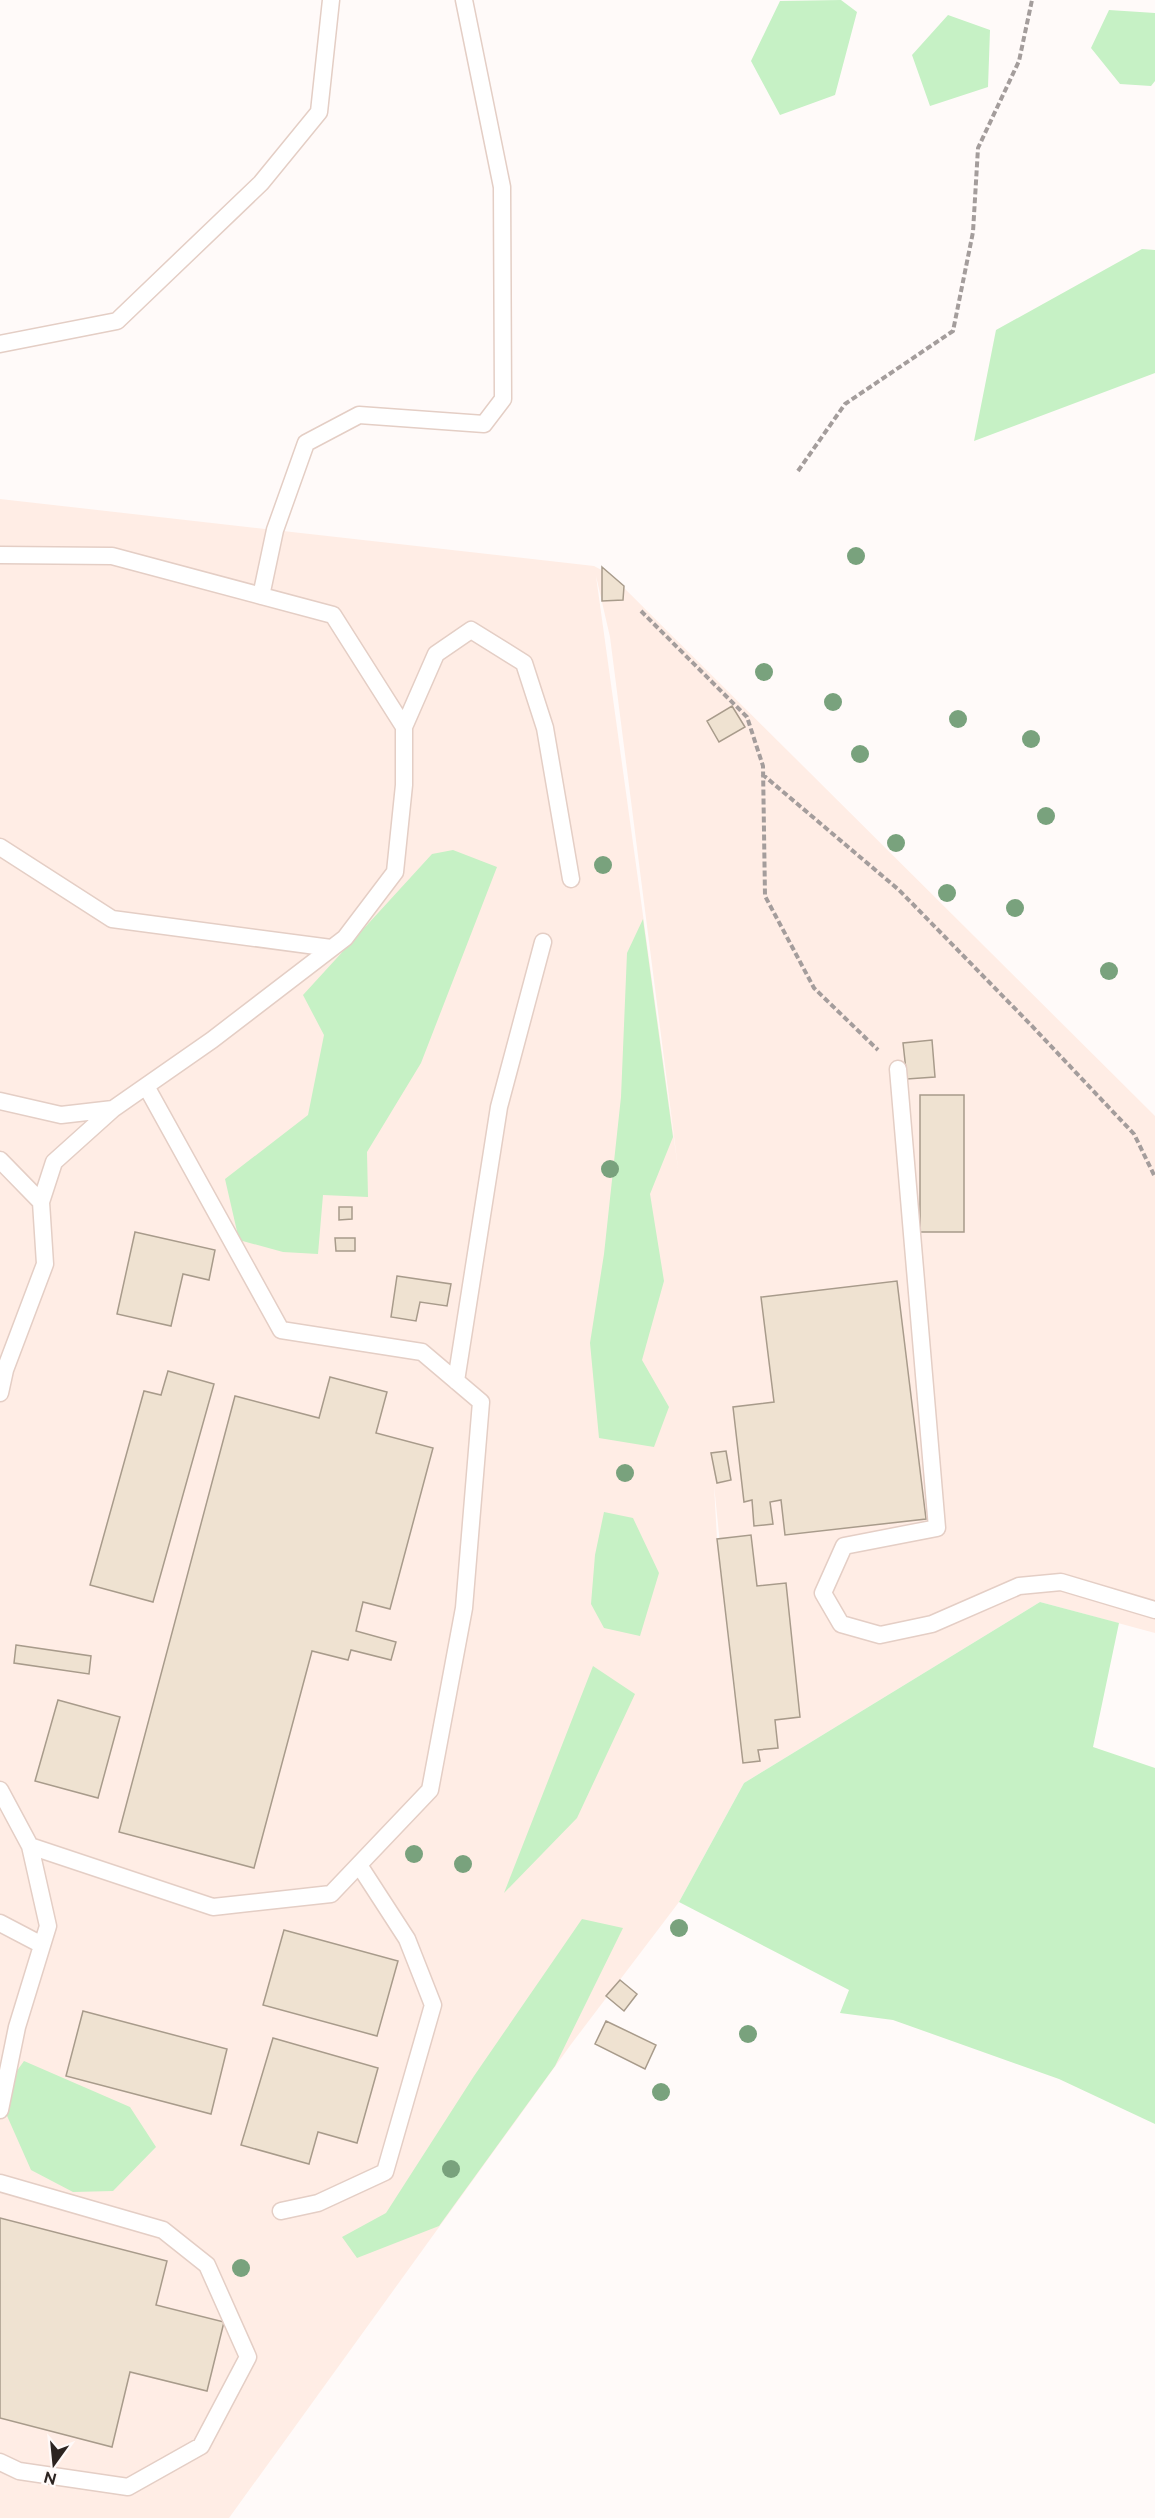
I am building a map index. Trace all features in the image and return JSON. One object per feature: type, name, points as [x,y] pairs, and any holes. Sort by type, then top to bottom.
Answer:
[{"type":"lane","points":[[0,344],[117,321],[261,183],[319,112],[331,0]]},
{"type":"lane","points":[[261,596],[275,530],[306,443],[359,415],[484,424],[503,399],[502,187],[464,0]]},
{"type":"lane","points":[[0,555],[112,556],[333,615],[404,727]]},
{"type":"lane","points":[[0,1360],[45,1264],[41,1202],[54,1162],[113,1109],[212,1040],[345,938],[396,872],[404,786],[404,727],[436,654],[471,630],[524,663],[545,728],[572,879]]},
{"type":"lane","points":[[0,847],[112,919],[331,948]]},
{"type":"lane","points":[[456,1381],[499,1107],[543,942]]},
{"type":"lane","points":[[898,1069],[937,1528],[844,1546],[823,1593],[842,1624],[880,1635],[932,1624],[1019,1586],[1061,1582],[1155,1610]]},
{"type":"lane","points":[[30,1846],[213,1907],[331,1894],[430,1790],[464,1608],[481,1402],[422,1352],[281,1330],[146,1086]]},
{"type":"lane","points":[[0,1101],[61,1115],[113,1109]]},
{"type":"lane","points":[[0,1160],[41,1202]]},
{"type":"lane","points":[[0,1393],[7,1345]]},
{"type":"lane","points":[[0,1790],[30,1846],[48,1926],[17,2027],[0,2109]]},
{"type":"lane","points":[[281,2211],[318,2203],[385,2172],[433,2006],[406,1939],[359,1865]]},
{"type":"lane","points":[[0,1923],[42,1945]]},
{"type":"lane","points":[[0,2183],[163,2230],[207,2265],[249,2356],[201,2446],[128,2487],[19,2471],[0,2462]]},
{"type":"path","points":[[798,471],[845,404],[953,331],[973,232],[978,148],[1019,61],[1032,0]]},
{"type":"path","points":[[641,611],[747,717],[763,766],[765,896],[814,988],[898,1069]]},
{"type":"path","points":[[762,774],[899,890],[1015,1008],[1134,1134],[1155,1177]]},
{"type":"shaded area","points":[[0,499],[594,566],[611,575],[1155,1116],[1155,1633],[1040,1602],[744,1783],[679,1902],[572,2043],[229,2518],[0,2518]],"holes":[[[596,576],[610,637],[678,1168]],[[714,1485],[735,1692],[734,1693],[717,1539]]]},
{"type":"green space","points":[[841,0],[857,12],[835,95],[780,115],[751,61],[780,1]]},
{"type":"green space","points":[[1109,10],[1155,13],[1155,81],[1151,86],[1120,84],[1091,48]]},
{"type":"green space","points":[[948,15],[990,30],[988,87],[930,106],[912,55]]},
{"type":"green space","points":[[1142,249],[1155,250],[1155,373],[974,441],[996,330]]},
{"type":"green space","points":[[453,850],[497,867],[421,1063],[367,1152],[368,1197],[323,1195],[318,1254],[283,1252],[239,1240],[225,1179],[308,1115],[324,1035],[303,995],[432,854]]},
{"type":"green space","points":[[643,919],[673,1137],[650,1194],[664,1281],[642,1360],[669,1407],[654,1447],[599,1438],[590,1343],[604,1254],[621,1097],[627,953]]},
{"type":"green space","points":[[604,1512],[633,1518],[659,1573],[640,1636],[604,1628],[591,1604],[595,1555]]},
{"type":"green space","points":[[1040,1602],[1119,1623],[1093,1747],[1155,1768],[1155,2124],[1059,2079],[893,2020],[840,2013],[849,1990],[679,1902],[744,1783]]},
{"type":"green space","points":[[593,1666],[635,1694],[577,1818],[504,1893]]},
{"type":"green space","points":[[582,1919],[623,1928],[555,2066],[439,2226],[357,2258],[342,2237],[386,2213],[474,2076]]},
{"type":"green space","points":[[24,2061],[130,2107],[156,2147],[113,2191],[73,2192],[31,2170],[0,2100],[0,2094]]},
{"type":"building","points":[[602,567],[624,586],[623,600],[602,601]]},
{"type":"building","points":[[732,706],[745,727],[719,742],[707,721]]},
{"type":"building","points":[[932,1040],[935,1077],[907,1079],[903,1043]]},
{"type":"building","points":[[920,1095],[964,1095],[964,1232],[920,1232]]},
{"type":"building","points":[[339,1207],[352,1207],[352,1219],[339,1220]]},
{"type":"building","points":[[135,1232],[215,1250],[209,1280],[183,1274],[171,1326],[117,1314]]},
{"type":"building","points":[[335,1238],[355,1238],[355,1251],[336,1251]]},
{"type":"building","points":[[397,1276],[451,1284],[447,1306],[420,1302],[416,1321],[391,1317]]},
{"type":"building","points":[[897,1281],[926,1519],[785,1535],[781,1500],[770,1502],[773,1524],[754,1526],[752,1500],[744,1502],[733,1407],[774,1402],[761,1297]]},
{"type":"building","points":[[168,1371],[214,1384],[153,1602],[90,1585],[144,1391],[161,1395]]},
{"type":"building","points":[[330,1377],[387,1392],[376,1433],[433,1448],[390,1609],[363,1602],[356,1631],[396,1642],[391,1660],[351,1650],[348,1660],[312,1651],[254,1868],[119,1832],[235,1396],[319,1418]]},
{"type":"building","points":[[726,1451],[731,1480],[717,1483],[711,1453]]},
{"type":"building","points":[[751,1535],[757,1586],[786,1583],[800,1717],[775,1720],[778,1748],[758,1750],[760,1761],[743,1763],[717,1539]]},
{"type":"building","points":[[16,1645],[91,1656],[89,1674],[14,1663]]},
{"type":"building","points":[[58,1700],[120,1717],[98,1798],[35,1781]]},
{"type":"building","points":[[284,1930],[398,1961],[377,2036],[263,2005]]},
{"type":"building","points":[[620,1980],[637,1994],[624,2011],[606,1996]]},
{"type":"building","points":[[83,2011],[227,2049],[211,2114],[66,2076]]},
{"type":"building","points":[[606,2021],[656,2045],[645,2069],[595,2044]]},
{"type":"building","points":[[273,2038],[378,2068],[357,2143],[318,2132],[309,2164],[241,2145]]},
{"type":"building","points":[[0,2218],[167,2261],[156,2305],[224,2322],[207,2391],[130,2372],[112,2447],[0,2418]]}]
